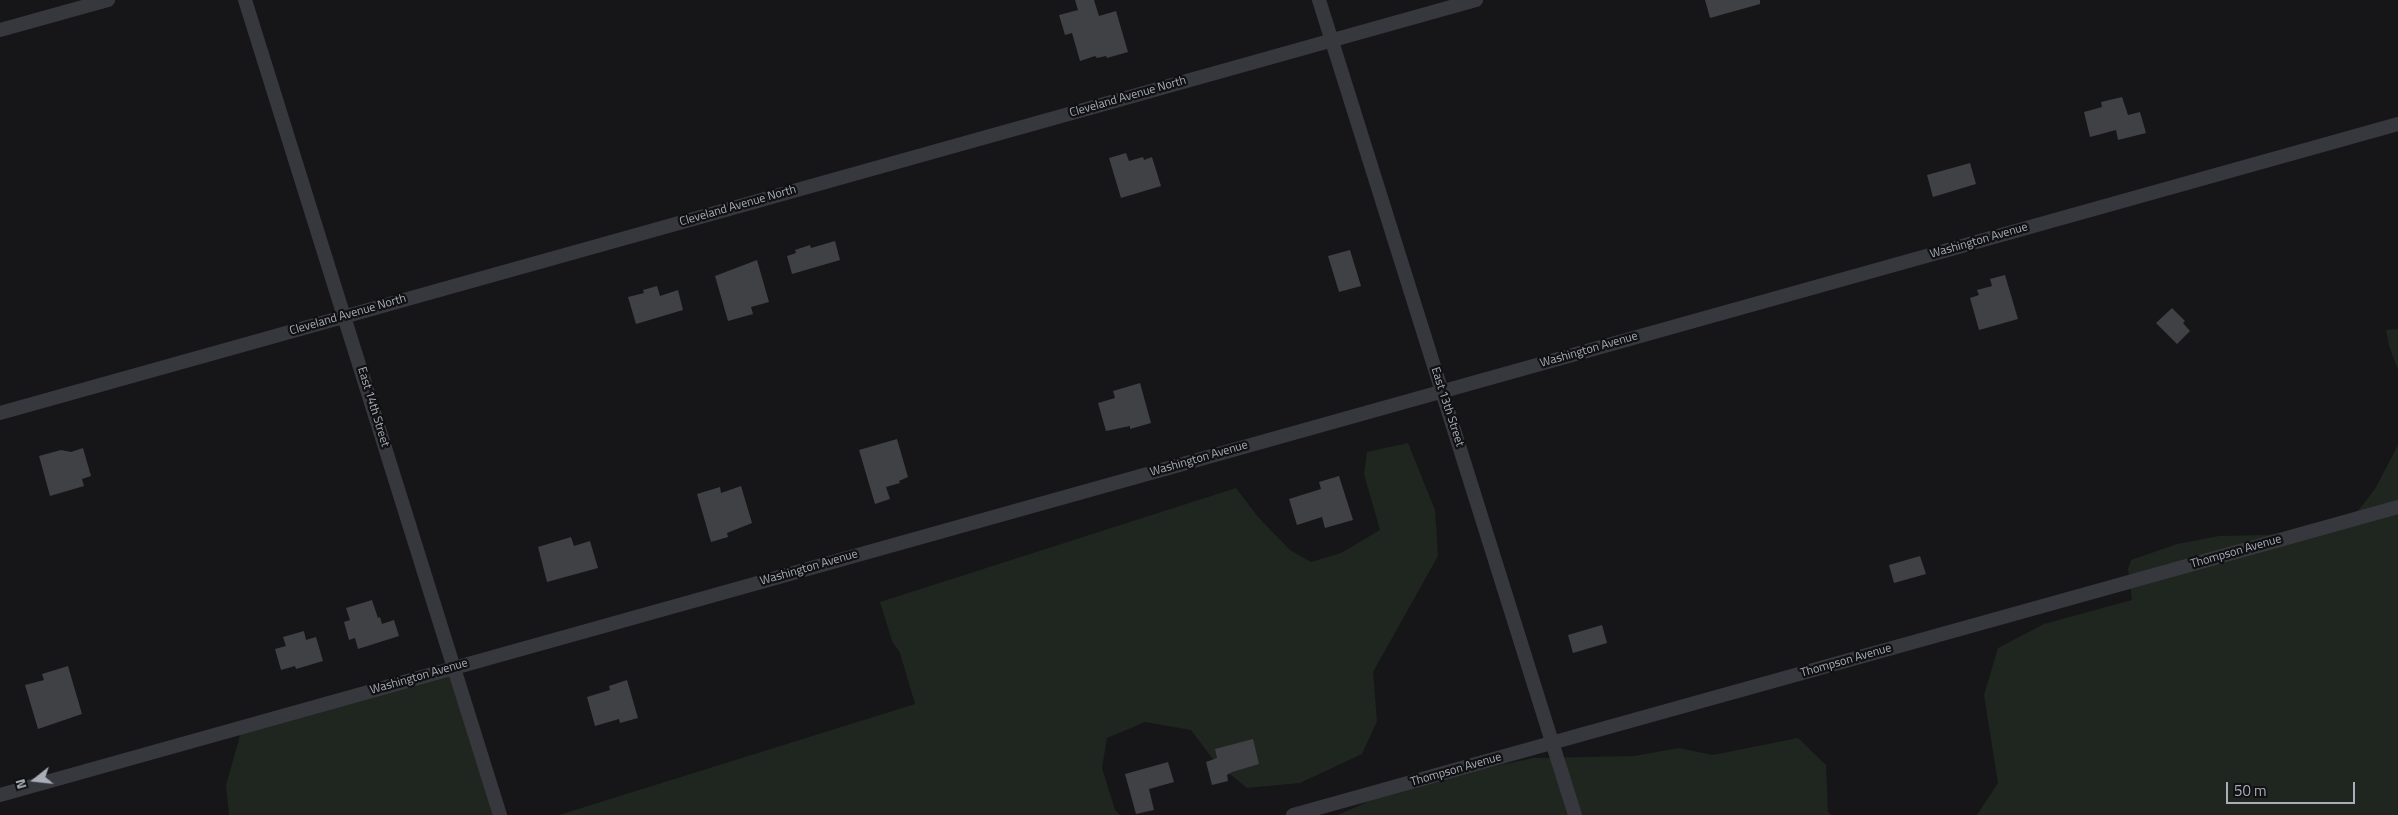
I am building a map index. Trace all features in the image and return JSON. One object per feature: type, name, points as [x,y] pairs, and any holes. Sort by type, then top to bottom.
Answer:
[{"type":"street","points":[[0,30],[108,0]]},
{"type":"street","name":"East 14th Street","points":[[245,0],[500,815]]},
{"type":"street","name":"East 13th Street","points":[[1319,0],[1576,815]]},
{"type":"street","name":"Cleveland Avenue North","points":[[0,413],[1476,0]]},
{"type":"street","name":"Washington Avenue","points":[[0,795],[2398,124]]},
{"type":"street","name":"Thompson Avenue","points":[[1293,815],[2398,507]]},
{"type":"shaded area","points":[[2398,329],[2398,370],[2389,346],[2386,330]]},
{"type":"shaded area","points":[[1408,443],[1435,510],[1438,556],[1373,672],[1377,721],[1362,754],[1300,783],[1247,788],[1215,762],[1191,730],[1145,722],[1107,738],[1102,768],[1115,810],[1120,815],[559,815],[915,704],[900,653],[892,641],[880,602],[1236,488],[1258,517],[1290,550],[1311,562],[1341,553],[1380,530],[1364,474],[1367,452]]},
{"type":"shaded area","points":[[2398,445],[2398,815],[1977,815],[1998,783],[1984,695],[1998,648],[2044,624],[2132,600],[2128,569],[2131,560],[2177,544],[2219,536],[2307,532],[2354,516],[2375,489]]},
{"type":"shaded area","points":[[462,669],[497,815],[229,815],[226,785],[241,732]]},
{"type":"shaded area","points":[[1798,738],[1826,765],[1828,812],[1831,815],[1338,815],[1387,793],[1533,758],[1635,756],[1679,748],[1713,755]]},
{"type":"building","points":[[1075,0],[1094,0],[1099,16],[1116,11],[1128,52],[1107,58],[1106,56],[1097,58],[1095,56],[1080,61],[1072,33],[1065,35],[1059,15],[1078,10]]},
{"type":"building","points":[[1705,0],[1760,0],[1760,4],[1710,18]]},
{"type":"building","points":[[2122,97],[2128,115],[2140,112],[2146,133],[2118,140],[2116,130],[2090,137],[2084,112],[2102,107],[2101,102]]},
{"type":"building","points":[[1126,153],[1129,161],[1143,157],[1144,160],[1152,157],[1161,186],[1121,198],[1109,158]]},
{"type":"building","points":[[1970,163],[1976,184],[1933,197],[1927,175]]},
{"type":"building","points":[[835,241],[840,260],[792,274],[787,256],[796,253],[795,250],[810,245],[811,248]]},
{"type":"building","points":[[1350,250],[1361,286],[1339,292],[1328,256]]},
{"type":"building","points":[[757,260],[769,302],[751,307],[753,314],[728,321],[715,276]]},
{"type":"building","points":[[2005,275],[2018,319],[1979,330],[1970,298],[1979,295],[1977,290],[1992,286],[1990,279]]},
{"type":"building","points":[[657,286],[660,296],[678,290],[683,310],[636,324],[628,297],[644,293],[643,290]]},
{"type":"building","points":[[2172,308],[2185,321],[2183,323],[2190,331],[2177,344],[2156,323]]},
{"type":"building","points":[[1140,383],[1151,423],[1130,429],[1130,426],[1106,431],[1098,403],[1115,398],[1113,391]]},
{"type":"building","points":[[897,439],[908,477],[899,481],[900,483],[886,487],[890,499],[875,504],[859,450]]},
{"type":"building","points":[[83,448],[91,476],[82,479],[84,486],[50,496],[39,456],[61,450],[71,452]]},
{"type":"building","points":[[1339,476],[1353,520],[1325,528],[1322,517],[1297,525],[1289,499],[1321,489],[1319,482]]},
{"type":"building","points":[[741,486],[752,523],[727,533],[728,537],[711,542],[697,494],[720,487],[721,493]]},
{"type":"building","points":[[571,537],[574,546],[590,541],[598,568],[547,582],[538,547]]},
{"type":"building","points":[[1920,556],[1926,574],[1894,583],[1889,565]]},
{"type":"building","points":[[372,600],[382,624],[394,620],[399,636],[358,649],[355,638],[349,640],[344,622],[350,620],[346,608]]},
{"type":"building","points":[[1602,625],[1607,643],[1573,653],[1568,635]]},
{"type":"building","points":[[304,631],[306,640],[316,637],[323,661],[296,669],[295,666],[281,670],[275,649],[286,646],[283,637]]},
{"type":"building","points":[[68,666],[82,714],[38,729],[25,685],[44,680],[42,674]]},
{"type":"building","points":[[627,680],[638,718],[620,723],[619,719],[595,726],[587,697],[610,690],[609,686]]},
{"type":"building","points":[[1253,739],[1259,764],[1232,772],[1227,775],[1228,781],[1212,785],[1206,762],[1217,758],[1215,749]]},
{"type":"building","points":[[1168,762],[1174,782],[1149,789],[1154,810],[1136,814],[1125,774]]}]
